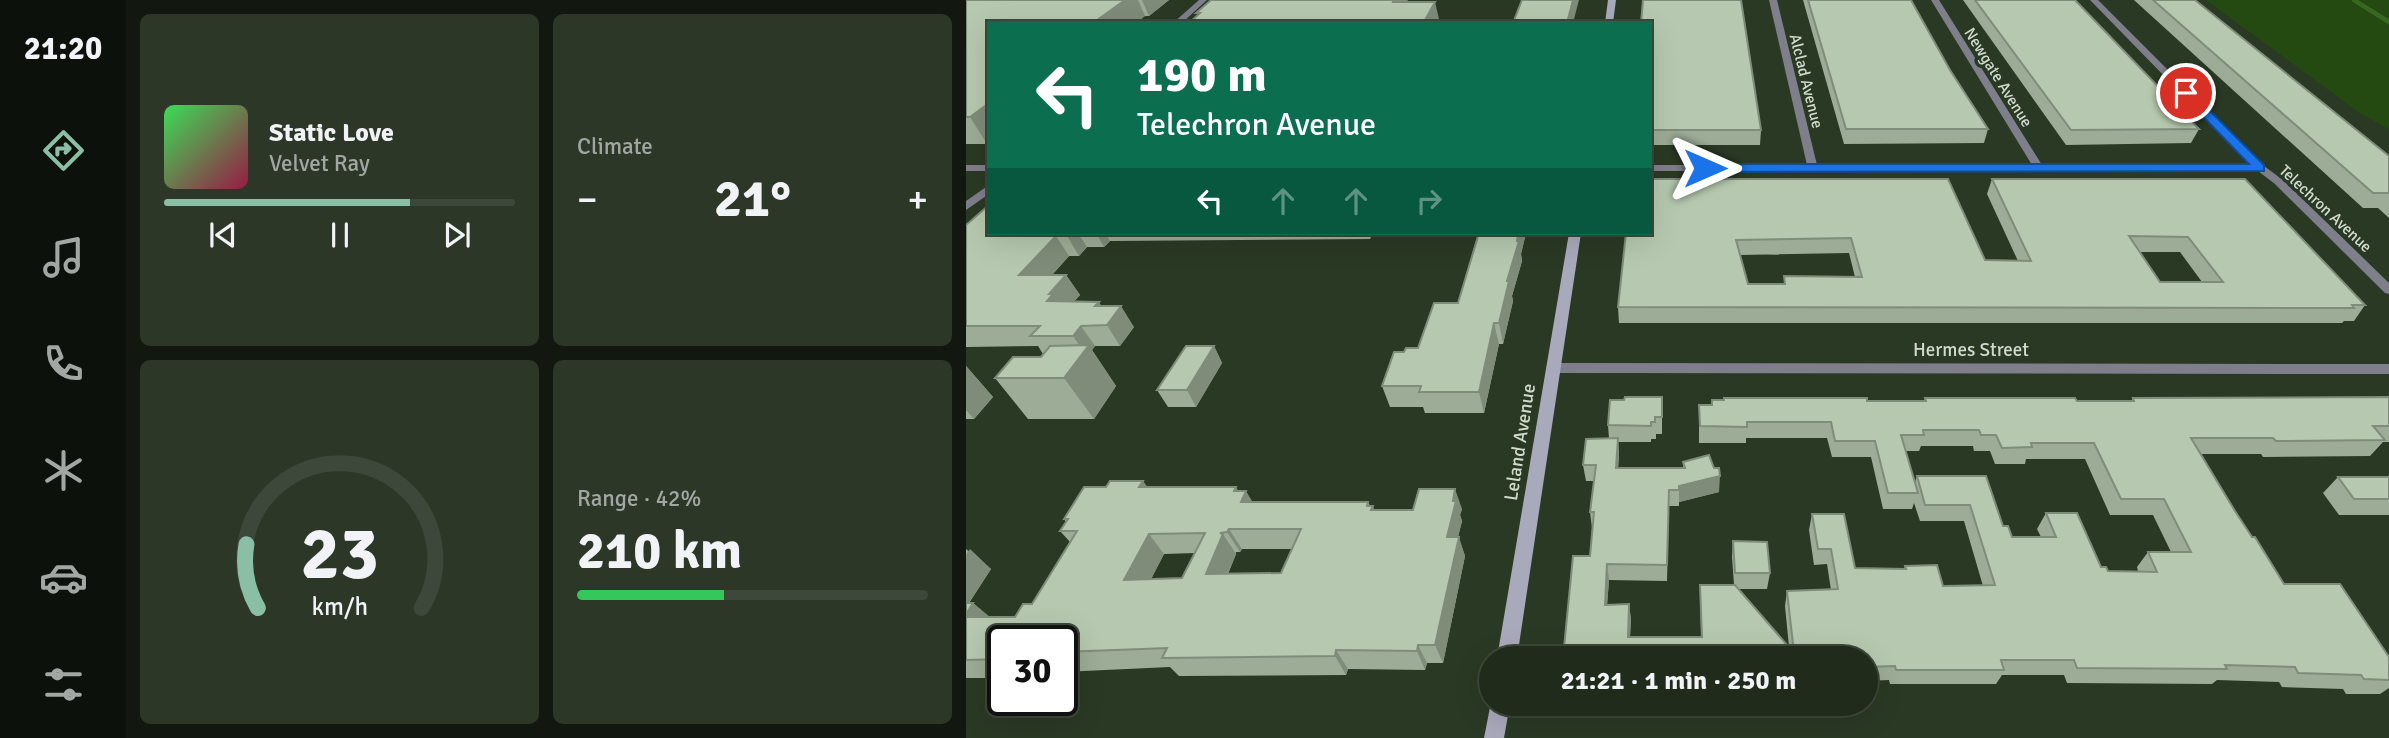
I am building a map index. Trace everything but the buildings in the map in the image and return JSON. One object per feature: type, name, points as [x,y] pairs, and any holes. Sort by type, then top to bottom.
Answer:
[{"type":"street","points":[[1179,21],[1203,0]]},
{"type":"street","points":[[1609,21],[1612,0]]},
{"type":"street","name":"Alclad Avenue","points":[[1773,0],[1814,168]]},
{"type":"street","name":"Newgate Avenue","points":[[1935,0],[2039,168]]},
{"type":"street","name":"Telechron Avenue","points":[[2094,0],[2260,168],[2278,182],[2389,290]]},
{"type":"street","points":[[966,168],[987,168]]},
{"type":"street","points":[[1652,168],[2260,168]]},
{"type":"street","points":[[966,207],[987,190]]},
{"type":"street","name":"Leland Avenue","points":[[1509,646],[1575,235]]},
{"type":"street","name":"Hermes Street","points":[[1553,368],[2389,369]]},
{"type":"street","points":[[1494,738],[1498,716]]},
{"type":"green space","points":[[2206,0],[2389,0],[2389,129],[2361,114]]},
{"type":"waterway","points":[[2354,0],[2389,22]]},
{"type":"route","points":[[1705,168],[2260,168],[2186,93]]}]
